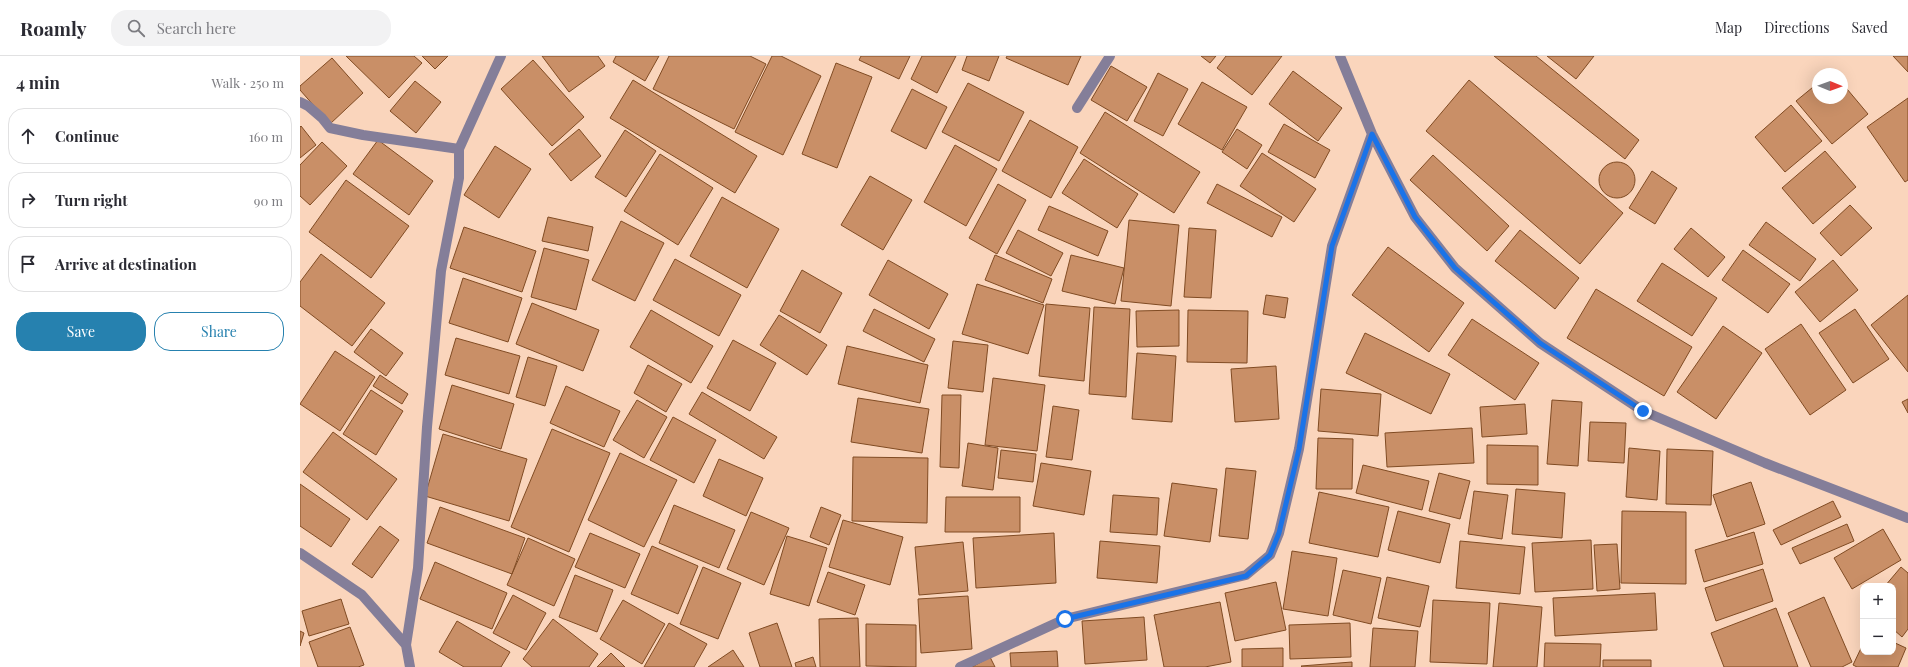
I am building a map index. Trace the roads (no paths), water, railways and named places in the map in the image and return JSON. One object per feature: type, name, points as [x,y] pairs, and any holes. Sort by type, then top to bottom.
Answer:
[{"type":"street","points":[[410,667],[406,645],[418,568],[427,427],[441,271],[459,178],[459,149],[501,56]]},
{"type":"street","points":[[1077,108],[1110,56]]},
{"type":"street","points":[[1340,56],[1372,134],[1415,217],[1455,268],[1540,343],[1643,411],[1765,463],[1908,518]]},
{"type":"street","points":[[300,102],[308,106],[322,118],[330,128],[363,136],[459,149]]},
{"type":"street","points":[[960,667],[1065,619],[1246,576],[1270,555],[1279,533],[1299,449],[1332,246],[1372,134]]},
{"type":"street","points":[[300,553],[362,595],[406,645]]}]
